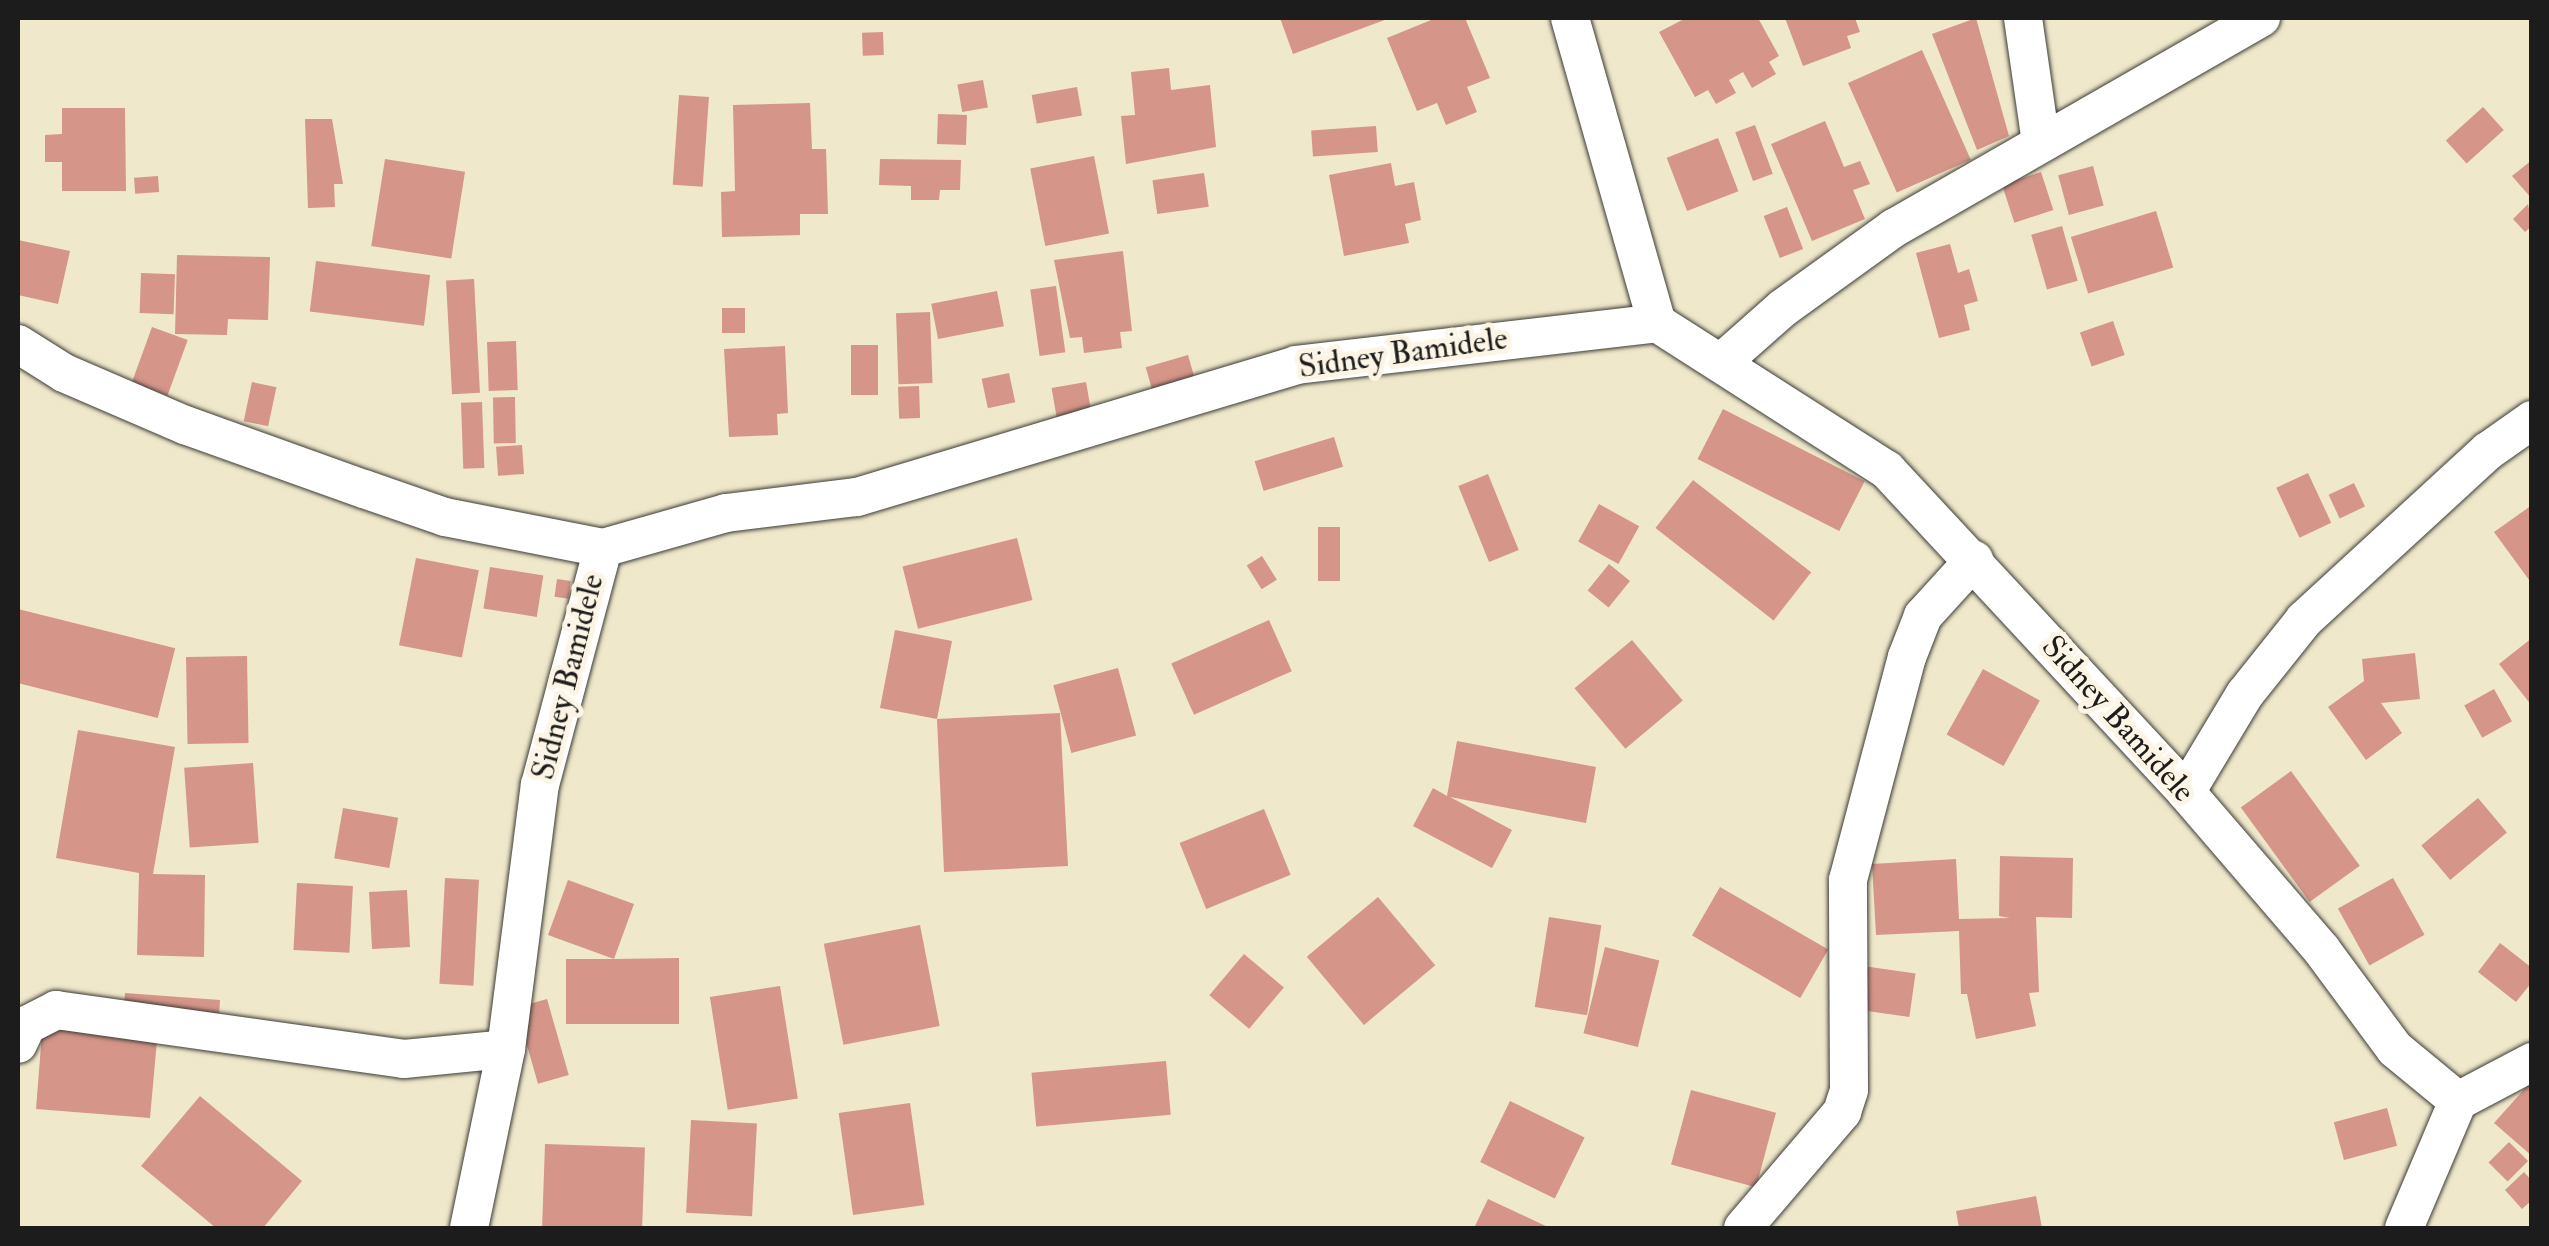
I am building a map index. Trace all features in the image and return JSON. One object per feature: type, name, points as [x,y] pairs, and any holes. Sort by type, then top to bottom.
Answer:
[{"type":"street","points":[[1570,18],[1657,322]]},
{"type":"street","points":[[2023,18],[2041,143]]},
{"type":"street","points":[[1723,361],[1783,308],[1894,228],[2261,18]]},
{"type":"street","name":"Sidney Bamidele","points":[[468,1228],[506,1049],[540,785],[603,548],[726,513],[857,497],[1296,366],[1657,322],[1887,470],[2186,792],[2320,949],[2395,1049],[2458,1101]]},
{"type":"street","points":[[18,344],[64,373],[185,424],[364,489],[445,517],[603,548]]},
{"type":"street","points":[[2186,792],[2245,694],[2304,620],[2488,451],[2532,420]]},
{"type":"street","points":[[1743,1228],[1842,1112],[1849,1090],[1848,880],[1907,656],[1923,616],[1974,560]]},
{"type":"street","points":[[18,1044],[27,1025],[56,1010],[404,1059],[506,1049]]},
{"type":"street","points":[[2404,1228],[2458,1101],[2532,1062]]},
{"type":"building","points":[[1280,18],[1390,18],[1293,54]]},
{"type":"building","points":[[1436,18],[1465,18],[1490,78],[1467,87],[1477,112],[1446,125],[1437,103],[1417,111],[1387,38]]},
{"type":"building","points":[[1686,18],[1758,18],[1779,56],[1769,62],[1776,74],[1752,88],[1743,72],[1729,80],[1736,93],[1716,104],[1708,90],[1695,97],[1659,32]]},
{"type":"building","points":[[1785,18],[1855,18],[1860,32],[1847,36],[1851,48],[1803,66]]},
{"type":"building","points":[[1976,18],[2009,136],[1977,150],[1932,34]]},
{"type":"building","points":[[883,32],[884,55],[863,56],[862,33]]},
{"type":"building","points":[[1922,50],[1971,160],[1897,193],[1848,83]]},
{"type":"building","points":[[1169,68],[1171,90],[1210,85],[1216,147],[1126,164],[1121,116],[1135,115],[1131,72]]},
{"type":"building","points":[[983,80],[988,108],[962,112],[957,85]]},
{"type":"building","points":[[1077,87],[1082,116],[1037,124],[1032,95]]},
{"type":"building","points":[[679,95],[709,97],[703,187],[673,185]]},
{"type":"building","points":[[810,103],[812,149],[826,149],[828,214],[800,214],[800,235],[722,237],[721,192],[735,191],[733,105]]},
{"type":"building","points":[[2483,107],[2504,130],[2467,163],[2446,140]]},
{"type":"building","points":[[62,108],[125,108],[126,191],[62,191],[62,162],[45,162],[45,135],[62,134]]},
{"type":"building","points":[[938,114],[967,115],[966,145],[937,144]]},
{"type":"building","points":[[305,119],[332,119],[343,184],[334,184],[335,207],[308,208]]},
{"type":"building","points":[[1825,121],[1844,167],[1860,161],[1870,184],[1853,190],[1865,219],[1812,241],[1771,144]]},
{"type":"building","points":[[1755,125],[1773,174],[1753,181],[1735,132]]},
{"type":"building","points":[[1376,126],[1378,152],[1313,156],[1311,131]]},
{"type":"building","points":[[1718,138],[1738,191],[1687,211],[1667,158]]},
{"type":"building","points":[[1094,156],[1109,234],[1045,246],[1030,168]]},
{"type":"building","points":[[385,159],[465,172],[451,259],[371,246]]},
{"type":"building","points":[[880,159],[961,160],[960,190],[940,190],[939,200],[911,200],[911,186],[879,185]]},
{"type":"building","points":[[2532,160],[2532,199],[2512,176]]},
{"type":"building","points":[[1391,163],[1395,186],[1414,182],[1421,220],[1405,224],[1409,243],[1344,256],[1329,175]]},
{"type":"building","points":[[2093,166],[2104,206],[2069,215],[2058,175]]},
{"type":"building","points":[[2041,172],[2053,210],[2014,223],[2002,185]]},
{"type":"building","points":[[1204,173],[1209,207],[1157,214],[1153,180]]},
{"type":"building","points":[[158,176],[159,192],[135,194],[134,178]]},
{"type":"building","points":[[2528,204],[2532,226],[2525,232],[2513,219]]},
{"type":"building","points":[[1787,207],[1803,249],[1780,258],[1764,216]]},
{"type":"building","points":[[2156,211],[2173,267],[2088,293],[2071,237]]},
{"type":"building","points":[[2062,226],[2078,281],[2047,290],[2031,235]]},
{"type":"building","points":[[18,240],[70,251],[58,304],[18,295]]},
{"type":"building","points":[[1950,244],[1958,273],[1969,269],[1978,301],[1964,305],[1970,330],[1939,338],[1916,253]]},
{"type":"building","points":[[1123,251],[1132,331],[1120,332],[1122,348],[1084,353],[1082,337],[1070,338],[1054,260]]},
{"type":"building","points":[[177,255],[270,257],[268,320],[228,319],[227,335],[175,334]]},
{"type":"building","points":[[316,261],[430,275],[424,326],[310,312]]},
{"type":"building","points":[[141,273],[175,274],[174,314],[140,313]]},
{"type":"building","points":[[474,279],[480,393],[452,394],[446,280]]},
{"type":"building","points":[[1056,286],[1065,352],[1040,356],[1030,290]]},
{"type":"building","points":[[997,291],[1004,326],[938,339],[931,304]]},
{"type":"building","points":[[722,308],[745,308],[745,333],[722,333]]},
{"type":"building","points":[[930,312],[932,383],[898,384],[896,313]]},
{"type":"building","points":[[2113,321],[2125,355],[2092,366],[2080,332]]},
{"type":"building","points":[[152,327],[188,340],[168,395],[132,382]]},
{"type":"building","points":[[516,341],[518,390],[489,391],[487,342]]},
{"type":"building","points":[[851,345],[878,345],[878,395],[851,395]]},
{"type":"building","points":[[785,346],[788,413],[777,414],[778,435],[729,437],[724,349]]},
{"type":"building","points":[[1188,355],[1197,386],[1155,398],[1146,367]]},
{"type":"building","points":[[1009,373],[1015,402],[988,408],[982,379]]},
{"type":"building","points":[[252,382],[276,387],[268,426],[244,421]]},
{"type":"building","points":[[1086,382],[1091,411],[1057,417],[1052,388]]},
{"type":"building","points":[[919,386],[920,418],[899,419],[898,387]]},
{"type":"building","points":[[493,397],[515,397],[516,443],[494,443]]},
{"type":"building","points":[[482,402],[484,468],[463,469],[461,403]]},
{"type":"building","points":[[1723,409],[1865,481],[1839,531],[1698,459]]},
{"type":"building","points":[[1334,437],[1343,467],[1264,491],[1255,461]]},
{"type":"building","points":[[522,445],[524,474],[498,476],[496,447]]},
{"type":"building","points":[[2308,473],[2331,523],[2300,538],[2276,488]]},
{"type":"building","points":[[1488,474],[1519,550],[1489,562],[1458,486]]},
{"type":"building","points":[[1693,480],[1811,572],[1774,620],[1655,528]]},
{"type":"building","points":[[2354,483],[2365,507],[2340,518],[2329,495]]},
{"type":"building","points":[[1599,504],[1639,526],[1618,564],[1578,542]]},
{"type":"building","points":[[2532,505],[2532,584],[2494,532]]},
{"type":"building","points":[[1318,527],[1340,527],[1340,581],[1318,581]]},
{"type":"building","points":[[1017,538],[1032,600],[918,629],[903,567]]},
{"type":"building","points":[[1262,556],[1277,580],[1262,589],[1247,566]]},
{"type":"building","points":[[416,558],[479,570],[462,658],[399,645]]},
{"type":"building","points":[[1609,564],[1630,581],[1609,607],[1588,590]]},
{"type":"building","points":[[490,567],[543,575],[537,617],[483,608]]},
{"type":"building","points":[[557,579],[571,581],[568,599],[554,597]]},
{"type":"building","points":[[18,609],[175,648],[158,718],[18,683]]},
{"type":"building","points":[[1269,620],[1292,671],[1194,715],[1171,664]]},
{"type":"building","points":[[895,630],[952,641],[937,719],[880,708]]},
{"type":"building","points":[[2532,638],[2532,706],[2499,664]]},
{"type":"building","points":[[1632,640],[1683,701],[1625,749],[1575,688]]},
{"type":"building","points":[[2415,653],[2420,699],[2381,703],[2402,733],[2366,760],[2328,707],[2364,681],[2362,659]]},
{"type":"building","points":[[247,656],[249,743],[188,744],[186,657]]},
{"type":"building","points":[[1118,668],[1136,736],[1071,753],[1053,685]]},
{"type":"building","points":[[1983,669],[2040,701],[2003,766],[1947,735]]},
{"type":"building","points":[[2494,689],[2512,721],[2482,738],[2464,705]]},
{"type":"building","points":[[1060,713],[1068,866],[944,872],[937,719]]},
{"type":"building","points":[[78,730],[175,747],[153,874],[205,875],[204,957],[137,955],[139,873],[56,858]]},
{"type":"building","points":[[1457,741],[1596,767],[1586,823],[1450,797],[1512,830],[1492,868],[1413,826],[1433,788],[1447,796]]},
{"type":"building","points":[[253,763],[259,843],[190,848],[184,768]]},
{"type":"building","points":[[2291,771],[2360,866],[2310,902],[2241,807]]},
{"type":"building","points":[[2478,798],[2507,832],[2450,880],[2421,846]]},
{"type":"building","points":[[343,808],[398,818],[389,868],[334,858]]},
{"type":"building","points":[[1264,809],[1291,875],[1206,909],[1180,843]]},
{"type":"building","points":[[2000,856],[2073,858],[2072,918],[2036,917],[2039,992],[2029,993],[2036,1026],[1976,1039],[1967,994],[1961,994],[1959,931],[1876,935],[1872,864],[1956,859],[1959,919],[2010,918],[1999,916]]},
{"type":"building","points":[[445,878],[479,880],[473,986],[439,984]]},
{"type":"building","points":[[2393,878],[2425,935],[2369,965],[2338,909]]},
{"type":"building","points":[[568,880],[634,904],[614,959],[548,935]]},
{"type":"building","points":[[297,883],[353,886],[349,953],[293,950]]},
{"type":"building","points":[[1720,887],[1828,950],[1800,998],[1692,935]]},
{"type":"building","points":[[407,890],[410,947],[372,949],[369,892]]},
{"type":"building","points":[[1378,897],[1435,965],[1364,1025],[1307,957]]},
{"type":"building","points":[[1549,917],[1601,925],[1587,1015],[1535,1007]]},
{"type":"building","points":[[920,925],[940,1026],[843,1045],[824,944]]},
{"type":"building","points":[[2500,943],[2532,968],[2532,982],[2516,1002],[2478,972]]},
{"type":"building","points":[[1605,947],[1659,961],[1638,1047],[1583,1033]]},
{"type":"building","points":[[1244,954],[1284,987],[1249,1029],[1209,995]]},
{"type":"building","points":[[679,958],[679,1024],[566,1024],[566,959]]},
{"type":"building","points":[[1863,966],[1915,973],[1909,1017],[1857,1010]]},
{"type":"building","points":[[780,986],[798,1099],[728,1110],[710,997]]},
{"type":"building","points":[[125,993],[220,1000],[218,1033],[158,1029],[150,1118],[36,1109],[43,1020],[122,1026]]},
{"type":"building","points":[[547,999],[569,1075],[538,1084],[516,1008]]},
{"type":"building","points":[[1166,1061],[1171,1115],[1036,1127],[1032,1073]]},
{"type":"building","points":[[2528,1085],[2532,1088],[2532,1156],[2494,1123]]},
{"type":"building","points":[[1691,1090],[1776,1113],[1756,1187],[1671,1164]]},
{"type":"building","points":[[200,1096],[302,1181],[263,1228],[216,1228],[141,1166]]},
{"type":"building","points":[[1510,1101],[1585,1137],[1555,1199],[1480,1162]]},
{"type":"building","points":[[910,1103],[924,1205],[853,1215],[839,1113]]},
{"type":"building","points":[[2387,1108],[2397,1146],[2344,1160],[2334,1122]]},
{"type":"building","points":[[691,1120],[757,1123],[752,1216],[686,1213]]},
{"type":"building","points":[[2509,1142],[2528,1161],[2508,1182],[2488,1163]]},
{"type":"building","points":[[545,1144],[645,1147],[642,1228],[542,1228]]},
{"type":"building","points":[[2524,1172],[2532,1181],[2532,1200],[2522,1209],[2505,1190]]},
{"type":"building","points":[[2036,1196],[2042,1228],[1959,1228],[1956,1211]]},
{"type":"building","points":[[1488,1199],[1550,1228],[1474,1228]]}]
